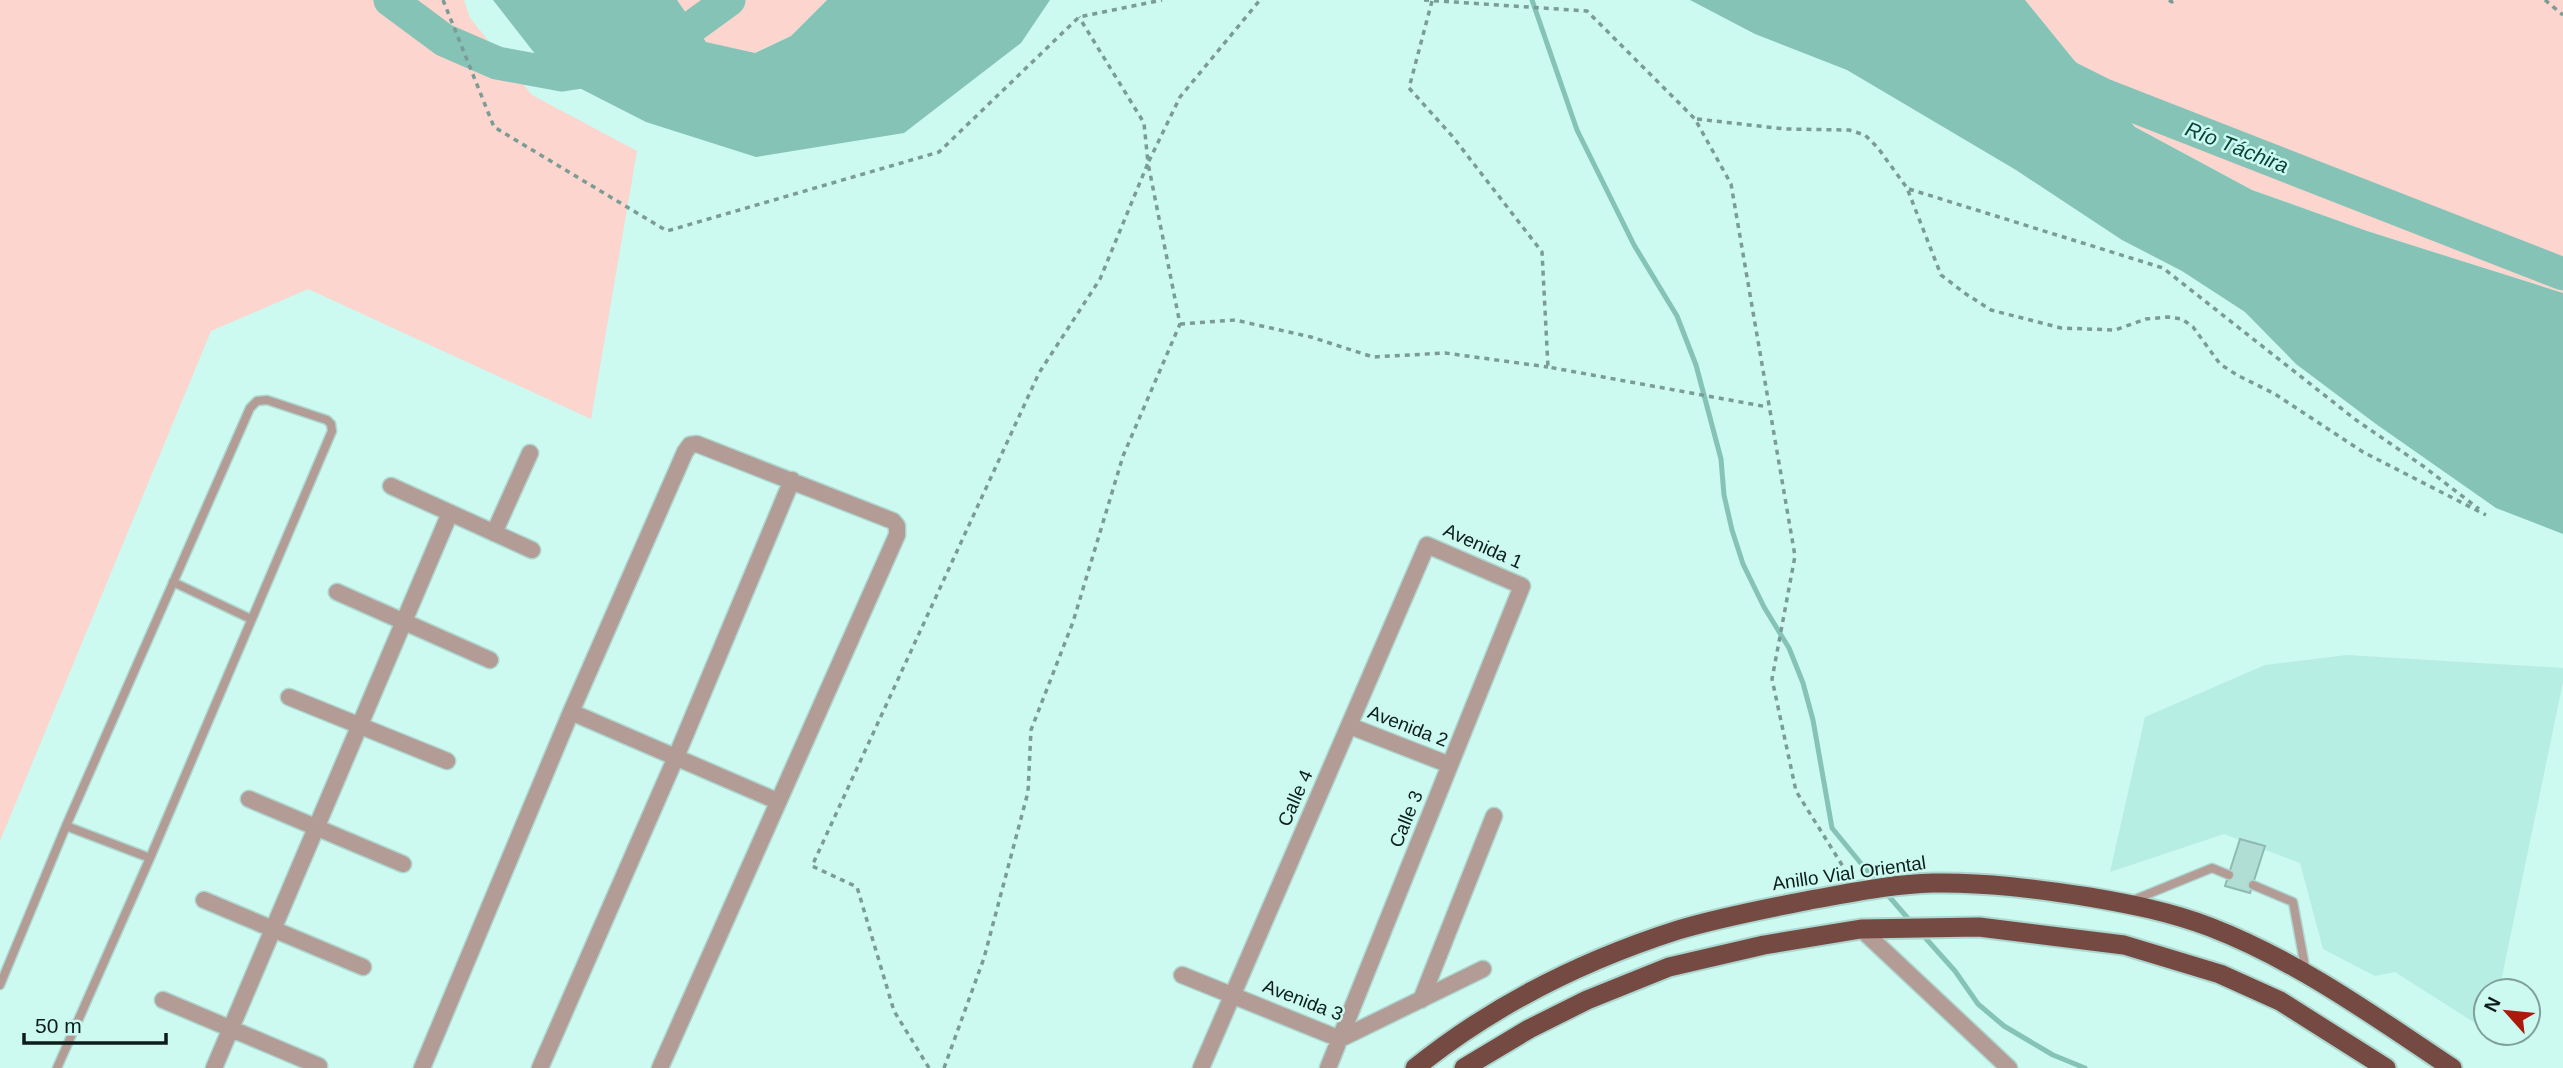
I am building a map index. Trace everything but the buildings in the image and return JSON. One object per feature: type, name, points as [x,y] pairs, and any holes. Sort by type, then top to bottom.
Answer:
[{"type":"highway","name":"Anillo Vial Oriental","points":[[1415,1068],[1443,1045],[1521,997],[1607,956],[1677,930],[1740,913],[1858,891],[1930,883],[1985,884],[2046,890],[2130,904],[2188,920],[2253,945],[2306,972],[2452,1068]]},
{"type":"highway","points":[[1464,1068],[1529,1029],[1587,1000],[1669,967],[1764,945],[1861,929],[1979,926],[2124,945],[2220,974],[2280,1001],[2386,1068]]},
{"type":"street","points":[[427,1066],[571,712],[685,452],[690,445],[697,444],[893,521],[897,526],[897,535],[660,1068]]},
{"type":"street","points":[[494,533],[530,453]]},
{"type":"street","points":[[540,1068],[676,757],[792,480]]},
{"type":"street","points":[[391,486],[532,550]]},
{"type":"street","points":[[214,1068],[450,513]]},
{"type":"street","name":"Avenida 1","points":[[1427,545],[1522,586]]},
{"type":"street","name":"Calle 4","points":[[1200,1068],[1427,545]]},
{"type":"street","name":"Calle 3","points":[[1328,1068],[1522,586]]},
{"type":"street","points":[[337,592],[490,660]]},
{"type":"street","points":[[289,697],[447,761]]},
{"type":"street","points":[[571,712],[777,801]]},
{"type":"street","name":"Avenida 2","points":[[1350,726],[1450,765]]},
{"type":"street","points":[[249,799],[403,864]]},
{"type":"street","points":[[1421,1000],[1494,816]]},
{"type":"street","points":[[204,900],[363,967]]},
{"type":"street","points":[[1861,929],[2009,1068]]},
{"type":"street","name":"Avenida 3","points":[[1182,975],[1340,1039],[1483,969]]},
{"type":"street","points":[[163,1000],[319,1066]]},
{"type":"lane","points":[[0,985],[66,826],[250,408],[257,401],[267,400],[327,420],[332,431],[150,858],[57,1068]]},
{"type":"lane","points":[[173,582],[251,620]]},
{"type":"lane","points":[[66,826],[150,858]]},
{"type":"lane","points":[[2130,904],[2212,868],[2229,875]]},
{"type":"lane","points":[[2253,885],[2293,902],[2306,972]]},
{"type":"path","points":[[443,0],[494,127],[667,231],[939,152],[1079,17],[1159,0]]},
{"type":"path","points":[[929,1068],[894,1011],[857,887],[812,866],[1039,373],[1100,278],[1148,163],[1180,97],[1260,0]]},
{"type":"path","points":[[1424,0],[1587,11],[1695,119],[1731,184],[1795,556],[1772,679],[1796,791],[1858,891]]},
{"type":"path","points":[[2169,0],[2177,0]]},
{"type":"path","points":[[2544,0],[2563,15]]},
{"type":"path","points":[[1432,1],[1409,88],[1453,137],[1542,252],[1548,368]]},
{"type":"path","points":[[943,1068],[984,958],[1028,792],[1031,730],[1073,622],[1123,456],[1180,324],[1148,163],[1144,123],[1079,17]]},
{"type":"path","points":[[1695,119],[1785,129],[1849,130],[1865,135],[1878,148],[1907,188],[1941,275],[1966,295],[1991,310],[2061,328],[2115,330],[2146,319],[2182,319],[2193,327],[2220,364],[2237,375],[2275,394],[2363,452],[2486,515],[2356,419],[2163,268],[1907,188]]},
{"type":"path","points":[[1180,324],[1235,320],[1311,337],[1373,356],[1445,353],[1548,368],[1768,407]]},
{"type":"shaded area","points":[[0,0],[464,0],[470,18],[532,95],[637,151],[591,419],[308,289],[211,331],[0,841]]},
{"type":"shaded area","points":[[493,0],[677,0],[706,42],[755,53],[791,36],[827,0],[1050,0],[1021,43],[904,133],[756,157],[646,122],[550,73]]},
{"type":"shaded area","points":[[677,0],[827,0],[791,36],[754,53],[706,42]]},
{"type":"shaded area","points":[[1690,0],[2025,0],[2073,59],[2135,127],[2252,190],[2367,231],[2563,293],[2563,534],[2496,508],[2296,364],[2245,312],[2182,271],[2122,240],[2016,170],[1847,70],[1755,34]]},
{"type":"shaded area","points":[[2025,0],[2563,0],[2563,293],[2367,231],[2252,190],[2135,127],[2073,59]]},
{"type":"shaded area","points":[[2347,655],[2563,668],[2563,682],[2502,977],[2472,977],[2472,1021],[2395,972],[2375,976],[2323,949],[2300,863],[2224,834],[2110,872],[2145,717],[2265,665]]},
{"type":"waterway","name":"Río Táchira","points":[[390,0],[444,40],[497,63],[562,75],[595,70]]},
{"type":"waterway","name":"Río Táchira","points":[[655,49],[674,40],[729,0]]},
{"type":"waterway","points":[[1532,0],[1577,130],[1634,245],[1677,316],[1696,365],[1721,459],[1724,495],[1732,530],[1743,564],[1764,607],[1789,648],[1803,683],[1813,720],[1832,828],[1877,883]]},
{"type":"waterway","name":"Río Táchira","points":[[2068,77],[2102,94],[2563,274]]},
{"type":"waterway","points":[[1886,893],[1912,923]]},
{"type":"waterway","points":[[1921,933],[1955,971],[1978,1004],[2004,1026],[2053,1055],[2085,1068]]}]
